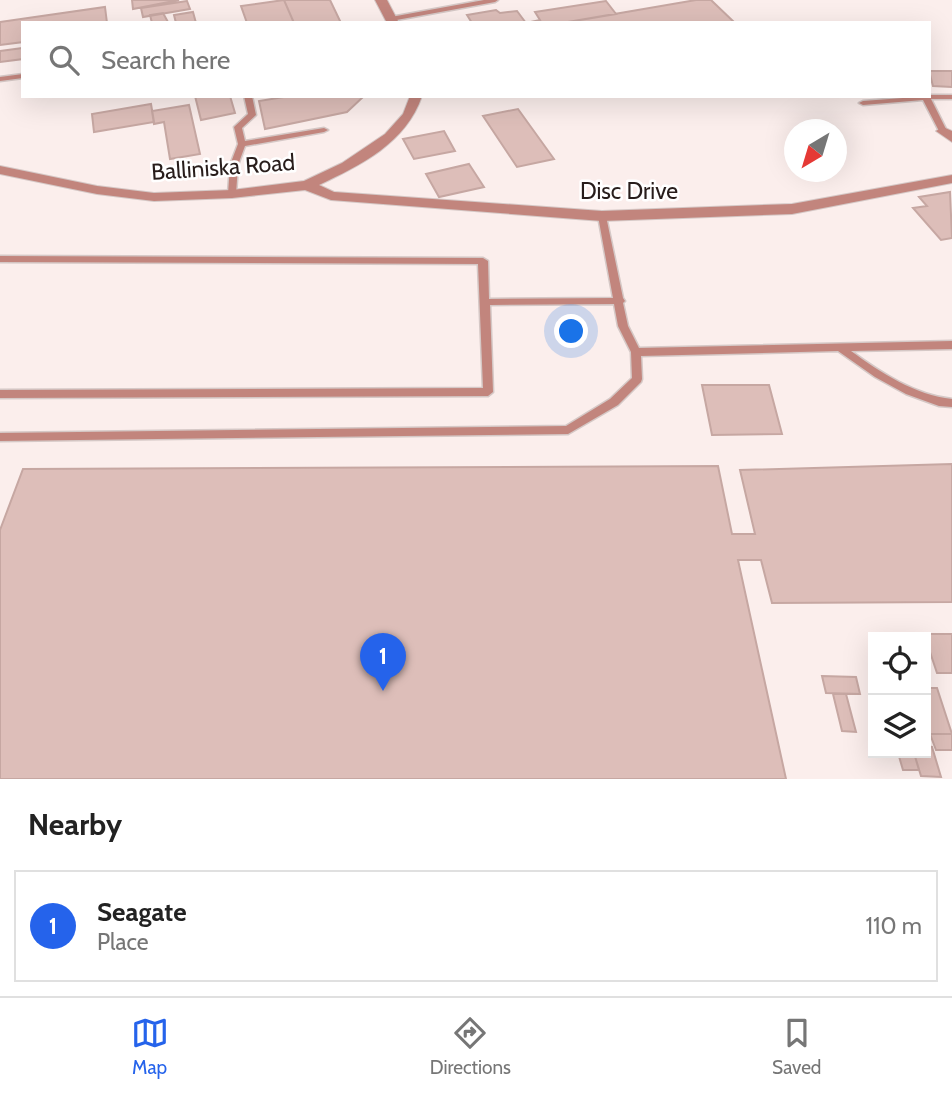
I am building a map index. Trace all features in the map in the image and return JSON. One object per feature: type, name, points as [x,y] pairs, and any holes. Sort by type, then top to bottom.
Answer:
[{"type":"street","points":[[381,0],[392,21]]},
{"type":"street","name":"Balliniska Road","points":[[0,170],[97,190],[154,197],[232,194],[307,185],[347,166],[390,136],[409,115],[415,98]]},
{"type":"street","name":"Disc Drive","points":[[307,185],[331,196],[602,216],[792,209],[952,179]]},
{"type":"lane","points":[[392,21],[495,0]]},
{"type":"lane","points":[[0,79],[21,76]]},
{"type":"lane","points":[[931,97],[952,97]]},
{"type":"lane","points":[[232,194],[234,165],[242,144],[238,127],[252,115],[248,98]]},
{"type":"lane","points":[[863,103],[916,98]]},
{"type":"lane","points":[[927,98],[948,134]]},
{"type":"lane","points":[[242,144],[324,130]]},
{"type":"lane","points":[[0,437],[568,430],[614,402],[637,379],[635,352],[623,326],[602,216]]},
{"type":"lane","points":[[0,260],[483,261],[488,392],[0,394]]},
{"type":"lane","points":[[485,302],[620,301]]},
{"type":"lane","points":[[635,352],[952,345]]},
{"type":"lane","points":[[841,348],[859,362],[925,398],[939,404],[952,404]]},
{"type":"building","points":[[132,0],[179,0],[133,9]]},
{"type":"building","points":[[284,0],[330,0],[340,21],[293,21]]},
{"type":"building","points":[[284,0],[293,21],[246,21],[241,6]]},
{"type":"building","points":[[696,0],[711,0],[733,21],[574,21]]},
{"type":"building","points":[[187,1],[190,9],[143,17],[141,8]]},
{"type":"building","points":[[606,1],[616,14],[574,21],[535,21],[540,20],[535,12]]},
{"type":"building","points":[[105,7],[107,21],[21,21],[21,42],[0,45],[0,22]]},
{"type":"building","points":[[496,10],[500,13],[517,11],[524,21],[471,21],[467,15]]},
{"type":"building","points":[[193,12],[195,21],[176,21],[174,15]]},
{"type":"building","points":[[163,13],[167,21],[152,21],[150,15]]},
{"type":"building","points":[[21,48],[21,59],[0,62],[0,51]]},
{"type":"building","points":[[931,71],[952,71],[952,87],[933,86]]},
{"type":"building","points":[[196,98],[231,98],[235,113],[201,120]]},
{"type":"building","points":[[278,98],[362,98],[347,112],[265,129],[259,101]]},
{"type":"building","points":[[151,104],[154,122],[94,132],[92,114]]},
{"type":"building","points":[[189,105],[200,154],[170,159],[164,122],[154,124],[152,111]]},
{"type":"building","points":[[518,109],[554,159],[517,167],[483,116]]},
{"type":"building","points":[[444,131],[455,151],[414,159],[403,139]]},
{"type":"building","points":[[469,164],[484,187],[439,197],[426,174]]},
{"type":"building","points":[[950,192],[952,238],[941,240],[913,208],[927,206],[919,197]]},
{"type":"building","points":[[702,385],[769,385],[782,434],[712,435]]},
{"type":"building","points":[[952,464],[952,602],[772,603],[761,560],[738,560],[786,779],[0,779],[0,530],[23,469],[718,466],[732,534],[755,534],[740,470]]},
{"type":"building","points":[[931,634],[952,634],[952,673],[937,673],[931,655]]},
{"type":"building","points":[[822,676],[856,677],[860,694],[826,693]]},
{"type":"building","points":[[931,688],[937,688],[952,734],[931,734]]},
{"type":"building","points":[[833,694],[846,694],[856,732],[842,731]]},
{"type":"building","points":[[931,734],[952,734],[952,750],[936,750]]},
{"type":"building","points":[[932,747],[941,777],[921,776],[916,758],[931,758]]},
{"type":"building","points":[[899,758],[915,758],[919,770],[903,770]]},
{"type":"place","name":"Seagate","points":[[383,691]]}]
